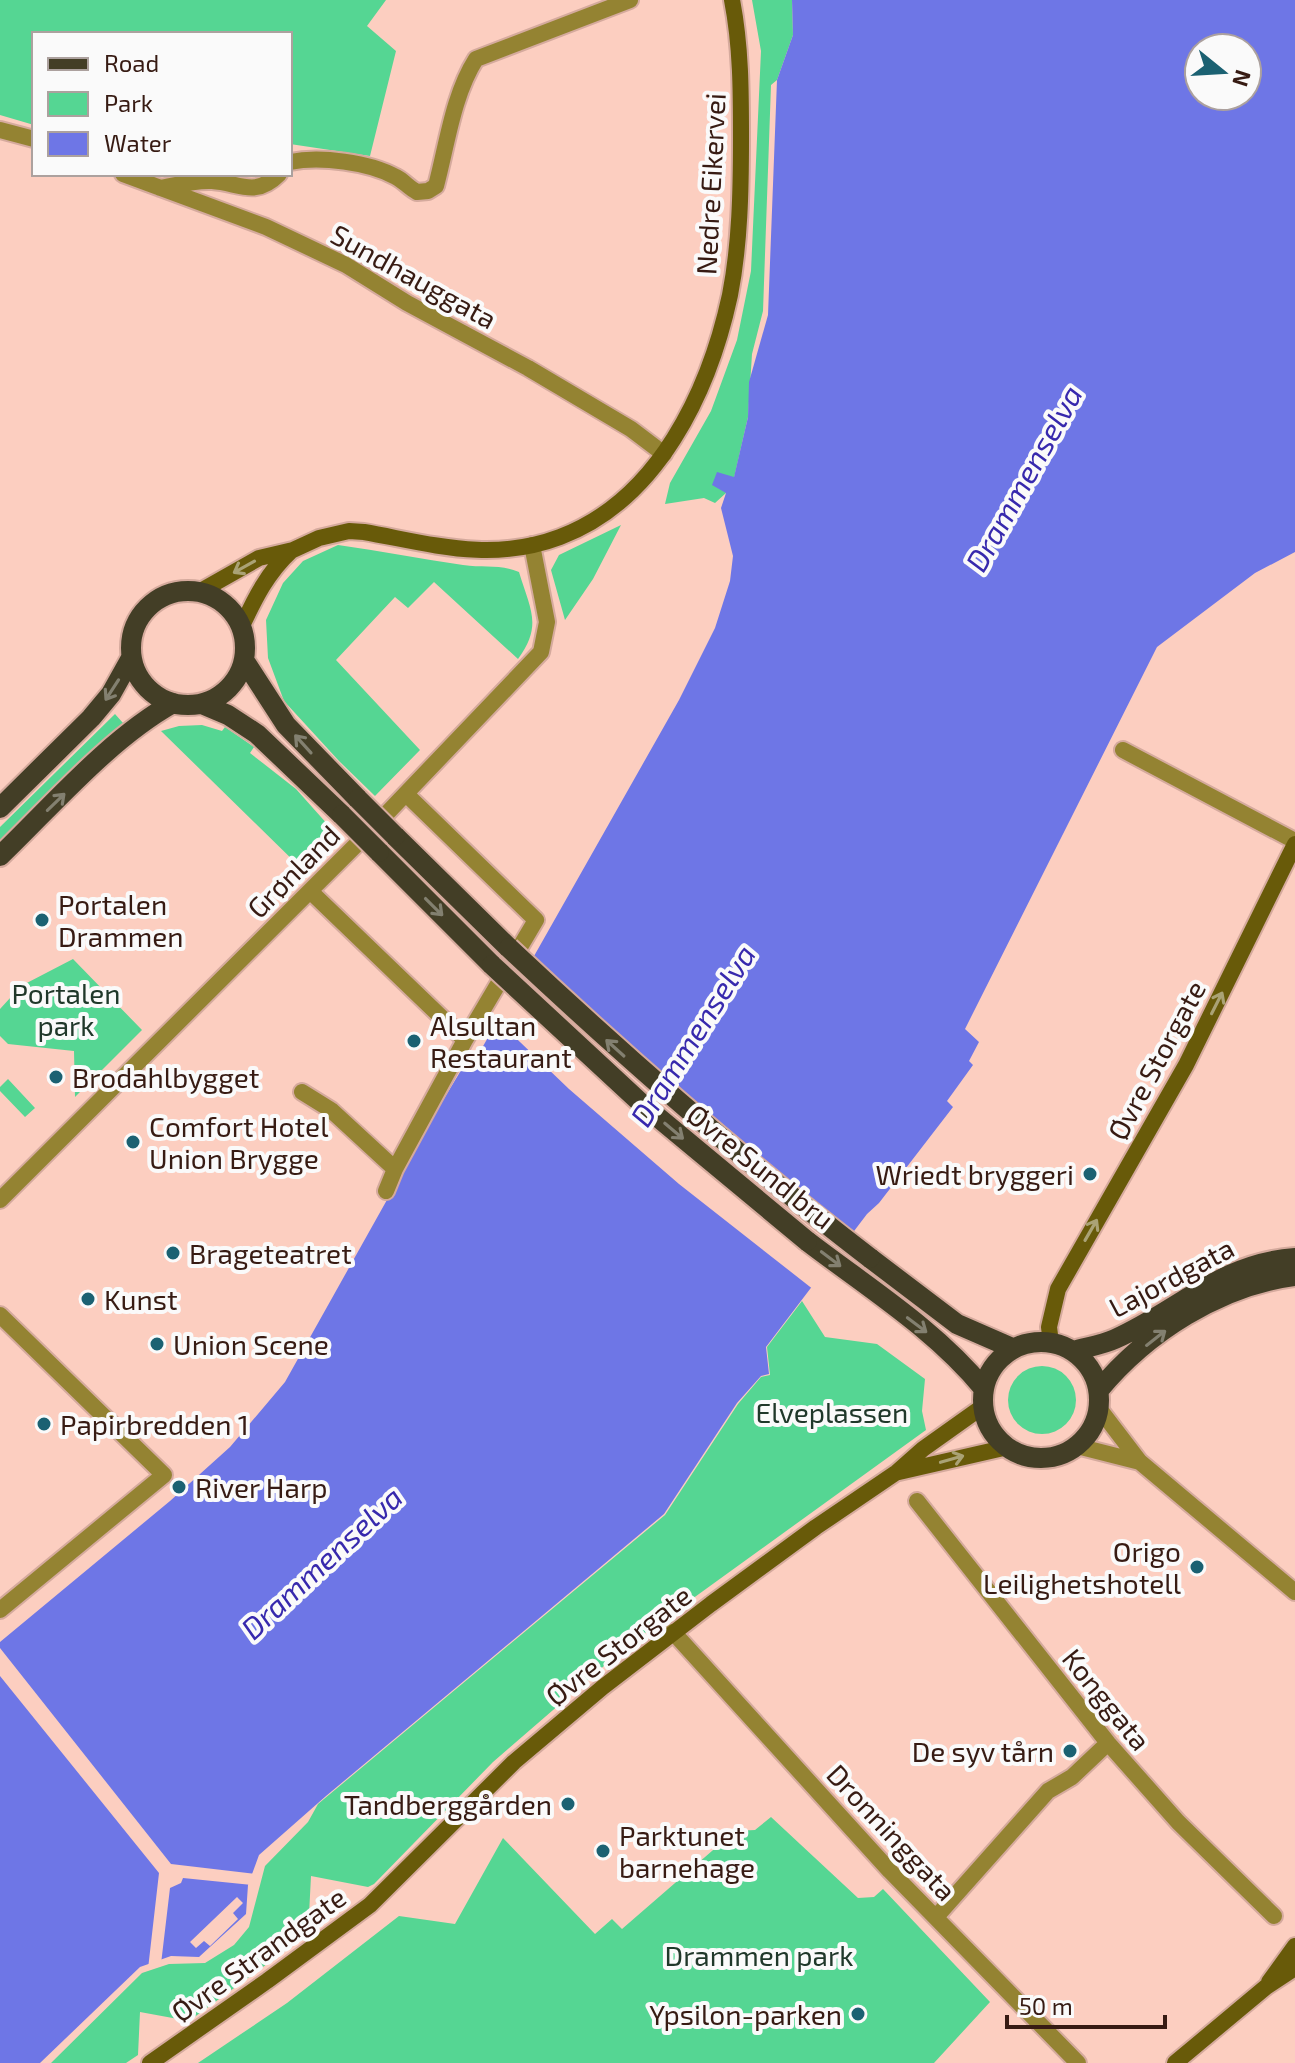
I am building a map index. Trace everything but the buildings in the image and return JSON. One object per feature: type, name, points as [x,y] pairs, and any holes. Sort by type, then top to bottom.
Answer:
[{"type":"main road","name":"Nedre Eikervei","points":[[199,592],[259,558],[349,531],[463,551],[499,551],[532,545],[558,538],[598,518],[639,484],[664,454],[697,393],[721,332],[730,292],[741,181],[738,29],[732,0]]},
{"type":"main road","points":[[242,626],[264,582],[277,563],[293,550]]},
{"type":"main road","points":[[0,808],[91,718],[111,694],[130,660],[137,624],[147,609],[180,592],[199,592],[221,600],[234,612],[242,626],[244,660],[234,681],[223,693],[202,704],[173,703],[157,696],[145,686],[130,660]]},
{"type":"main road","name":"Øvre Sund bru","points":[[244,660],[286,725],[509,948],[656,1085],[767,1179],[957,1324],[1012,1348]]},
{"type":"main road","points":[[0,856],[143,720],[173,703]]},
{"type":"main road","name":"Øvre Sund bru","points":[[202,704],[237,720],[257,734],[492,965],[642,1104],[796,1232],[945,1347],[983,1398]]},
{"type":"main road","name":"Øvre Storgate","points":[[1051,1343],[1049,1327],[1058,1289],[1186,1065],[1295,842]]},
{"type":"main road","name":"Lajordgata","points":[[1073,1351],[1117,1338],[1230,1273],[1270,1260],[1295,1258]]},
{"type":"main road","name":"Lajordgata","points":[[1098,1399],[1129,1358],[1170,1326],[1235,1291],[1261,1282],[1295,1276]]},
{"type":"main road","points":[[1026,1343],[1051,1343],[1073,1351],[1089,1368],[1098,1399],[1095,1422],[1077,1446],[1043,1458],[1008,1447],[988,1425],[983,1398],[990,1372],[1012,1348],[1026,1343]]},
{"type":"main road","name":"Øvre Storgate","points":[[393,1884],[514,1762],[603,1687],[816,1527],[897,1472],[983,1398]]},
{"type":"main road","name":"Øvre Storgate","points":[[897,1472],[1008,1447]]},
{"type":"main road","name":"Øvre Strandgate","points":[[150,2063],[279,1973],[393,1884]]},
{"type":"main road","points":[[1266,1987],[1295,1946]]},
{"type":"main road","points":[[1175,2063],[1266,1987],[1295,1968]]},
{"type":"street","points":[[292,162],[322,159],[382,171],[400,178],[417,192],[428,191],[436,186],[458,101],[476,59],[630,0]]},
{"type":"street","points":[[0,130],[32,138]]},
{"type":"street","name":"Sundhauggata","points":[[128,176],[266,227],[346,265],[407,303],[528,368],[631,429],[664,454]]},
{"type":"street","points":[[158,188],[212,181],[251,189],[268,185],[277,176]]},
{"type":"street","name":"Grønland","points":[[0,1200],[422,778],[541,652],[547,622],[532,545]]},
{"type":"street","points":[[1123,750],[1295,842]]},
{"type":"street","points":[[386,1191],[465,1040],[536,920],[406,794]]},
{"type":"street","points":[[310,891],[465,1040]]},
{"type":"street","points":[[302,1092],[331,1110],[395,1169]]},
{"type":"street","points":[[0,1315],[164,1475],[2,1604]]},
{"type":"street","points":[[1098,1399],[1140,1462],[1295,1592]]},
{"type":"street","points":[[1077,1446],[1140,1462]]},
{"type":"street","name":"Konggata","points":[[917,1501],[1108,1743],[1178,1822],[1274,1916]]},
{"type":"street","name":"Dronninggata","points":[[673,1632],[880,1860],[1078,2063]]},
{"type":"street","points":[[936,1917],[1048,1791],[1072,1777],[1108,1743]]},
{"type":"green space","points":[[0,0],[386,0],[367,26],[396,51],[370,156],[292,144],[292,32],[32,32],[32,124],[0,115]]},
{"type":"green space","points":[[752,0],[792,0],[793,35],[777,80],[771,85],[763,311],[752,354],[748,417],[734,478],[726,493],[715,503],[704,498],[665,504],[670,483],[711,411],[737,340],[751,271],[761,51]]},
{"type":"green space","points":[[621,525],[593,579],[565,620],[551,570],[559,555]]},
{"type":"green space","points":[[338,545],[519,572],[532,617],[530,636],[518,659],[434,582],[408,608],[395,597],[336,660],[420,750],[375,796],[284,701],[268,658],[266,620],[283,583],[303,561]]},
{"type":"green space","points":[[115,714],[123,723],[0,843],[0,827]]},
{"type":"green space","points":[[202,725],[222,731],[225,727],[254,747],[250,753],[296,789],[337,835],[303,870],[161,731]]},
{"type":"green space","name":"Portalen park","points":[[73,959],[142,1030],[75,1097],[74,1051],[8,1044],[0,1036],[0,1009],[21,986]]},
{"type":"green space","points":[[8,1079],[35,1108],[25,1117],[0,1091]]},
{"type":"green space","name":"Elveplassen","points":[[802,1301],[825,1337],[877,1344],[925,1379],[922,1411],[926,1430],[627,1646],[493,1762],[374,1884],[368,1887],[311,1876],[308,1934],[189,2021],[140,2012],[138,2055],[126,2063],[51,2063],[142,1973],[169,1964],[205,1963],[234,1945],[249,1927],[265,1866],[308,1822],[318,1804],[665,1515],[738,1404],[761,1377],[770,1375],[767,1347]]},
{"type":"green space","points":[[1035,1366],[1049,1366],[1061,1371],[1071,1381],[1076,1400],[1071,1419],[1061,1429],[1049,1434],[1035,1434],[1023,1429],[1013,1419],[1008,1407],[1008,1393],[1013,1381],[1023,1371]]},
{"type":"green space","name":"Drammen park","points":[[771,1817],[858,1898],[874,1897],[883,1889],[990,2002],[934,2063],[198,2063],[287,2003],[399,1916],[455,1924],[503,1838],[595,1934],[612,1919],[622,1929],[735,1831],[755,1830]]},
{"type":"water","name":"Drammenselva","points":[[792,0],[1295,0],[1295,552],[1255,573],[1157,647],[965,1029],[979,1042],[969,1061],[973,1065],[947,1101],[953,1107],[766,1347],[769,1374],[761,1376],[737,1403],[664,1514],[259,1855],[248,1885],[246,1914],[199,1957],[171,1956],[140,1967],[40,2063],[0,2063],[0,1642],[230,1447],[285,1382],[439,1107],[463,1067],[469,1071],[679,700],[715,628],[730,581],[733,556],[721,508],[726,493],[712,485],[717,472],[734,477],[748,417],[749,382],[768,315],[777,80],[793,35]]},
{"type":"pier","points":[[530,953],[662,1076],[776,1172],[856,1234],[814,1290],[679,1184],[569,1089],[494,1017]]},
{"type":"pier","points":[[0,1648],[171,1864],[256,1874],[252,1885],[183,1878],[181,1883],[170,1888],[161,1964],[148,1969],[159,1873],[0,1676]]},
{"type":"pier","points":[[237,1897],[243,1903],[233,1913],[238,1919],[210,1946],[204,1941],[196,1948],[190,1942]]},
{"type":"place","name":"Portalen Drammen","points":[[42,920]]},
{"type":"place","name":"Alsultan Restaurant","points":[[414,1041]]},
{"type":"place","name":"Brodahlbygget","points":[[56,1077]]},
{"type":"place","name":"Comfort Hotel Union Brygge","points":[[133,1142]]},
{"type":"place","name":"Wriedt bryggeri","points":[[1090,1174]]},
{"type":"place","name":"Brageteatret","points":[[173,1253]]},
{"type":"place","name":"Kunst","points":[[88,1299]]},
{"type":"place","name":"Union Scene","points":[[157,1344]]},
{"type":"place","name":"Papirbredden 1","points":[[44,1424]]},
{"type":"place","name":"River Harp","points":[[179,1487]]},
{"type":"place","name":"Origo Leilighetshotell","points":[[1197,1567]]},
{"type":"place","name":"De syv tårn","points":[[1070,1751]]},
{"type":"place","name":"Tandberggården","points":[[568,1804]]},
{"type":"place","name":"Parktunet barnehage","points":[[603,1851]]},
{"type":"place","name":"Ypsilon-parken","points":[[858,2014]]}]
